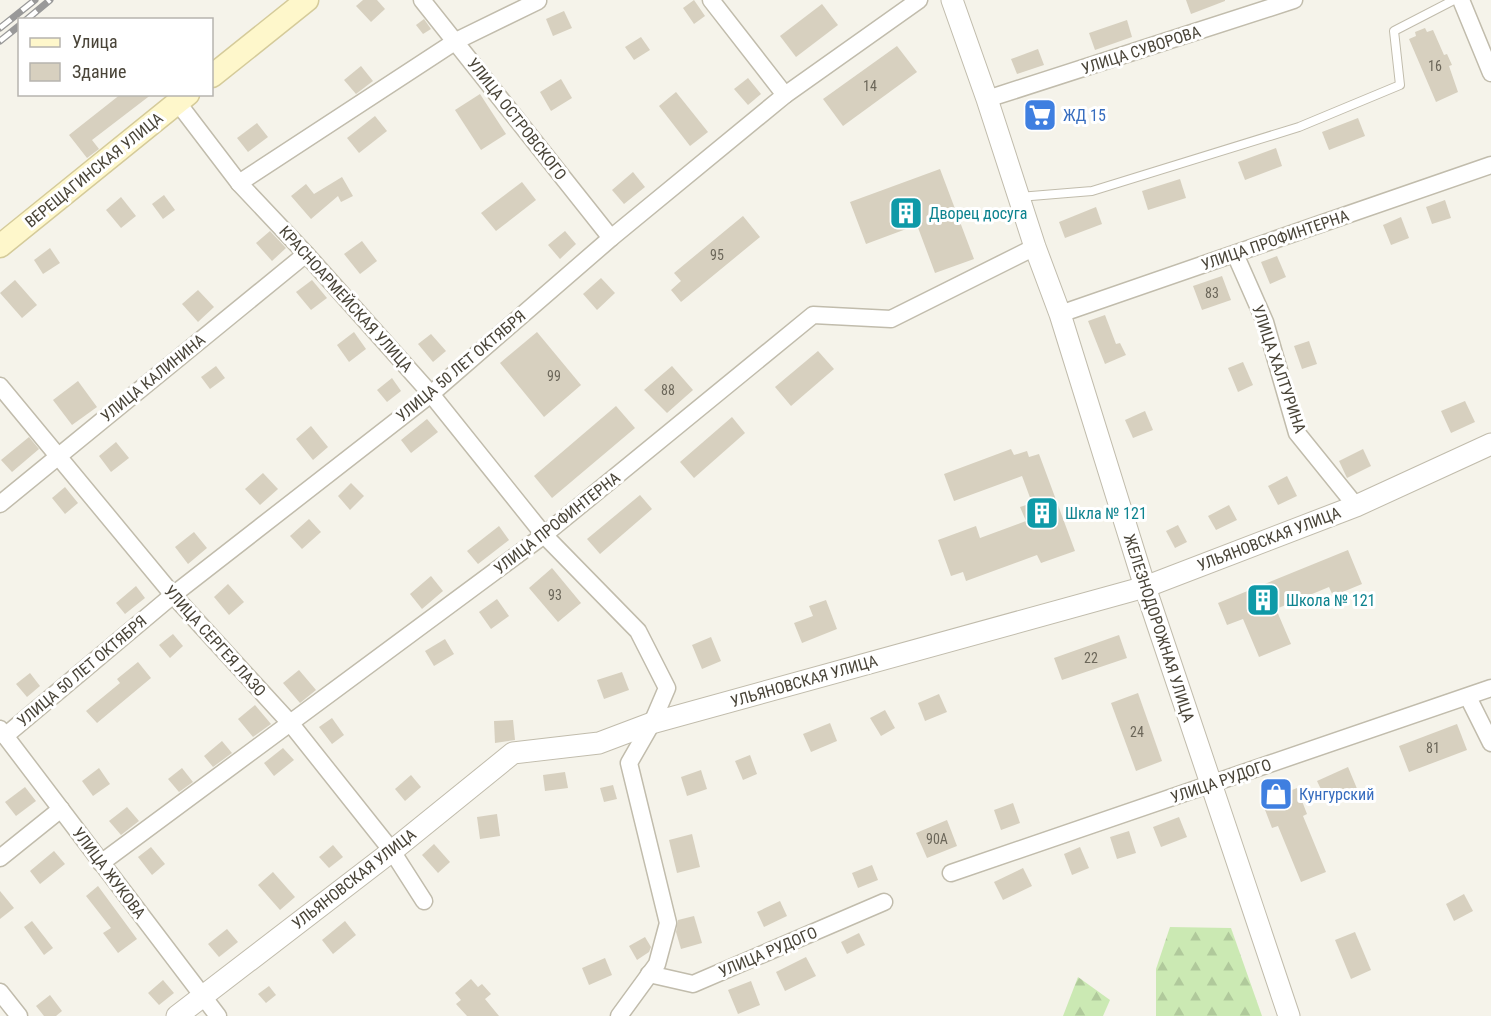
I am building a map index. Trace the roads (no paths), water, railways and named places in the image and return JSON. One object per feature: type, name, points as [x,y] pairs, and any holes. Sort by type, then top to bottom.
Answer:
[{"type":"main road","points":[[213,75],[307,0]]},
{"type":"main road","name":"ВЕРЕЩАГИНСКАЯ УЛИЦА","points":[[0,246],[183,99]]},
{"type":"street","name":"УЛИЦА ОСТРОВСКОГО","points":[[422,0],[611,238]]},
{"type":"street","points":[[711,0],[785,95]]},
{"type":"street","name":"УЛИЦА 50 ЛЕТ ОКТЯБРЯ","points":[[3,733],[172,595],[431,394],[611,238],[785,95],[919,0]]},
{"type":"street","name":"ЖЕЛЕЗНОДОРОЖНАЯ УЛИЦА","points":[[952,0],[1035,247],[1060,314],[1145,586],[1289,1016]]},
{"type":"street","name":"УЛИЦА СУВОРОВА","points":[[987,99],[1294,0]]},
{"type":"street","points":[[1461,0],[1491,73]]},
{"type":"street","points":[[239,183],[456,41],[538,1]]},
{"type":"street","name":"КРАСНОАРМЕЙСКАЯ УЛИЦА","points":[[183,99],[239,183],[431,394],[544,535],[638,631],[667,688],[652,723],[629,763],[668,923],[653,969]]},
{"type":"street","name":"УЛИЦА ПРОФИНТЕРНА","points":[[1060,314],[1491,165]]},
{"type":"street","name":"УЛИЦА ПРОФИНТЕРНА","points":[[101,863],[544,535],[813,315],[891,319],[1035,247]]},
{"type":"street","name":"УЛИЦА КАЛИНИНА","points":[[0,504],[306,254]]},
{"type":"street","name":"УЛИЦА ХАЛТУРИНА","points":[[1235,254],[1264,322],[1297,433],[1356,506]]},
{"type":"street","name":"УЛИЦА СЕРГЕЯ ЛАЗО","points":[[0,386],[172,595],[291,724],[393,851],[424,901]]},
{"type":"street","name":"УЛЬЯНОВСКАЯ УЛИЦА","points":[[177,1016],[393,851],[513,753],[599,743],[652,723],[1145,586],[1356,506],[1491,444]]},
{"type":"street","name":"УЛИЦА РУДОГО","points":[[951,873],[1491,688]]},
{"type":"street","points":[[1468,697],[1491,743]]},
{"type":"street","name":"УЛИЦА ЖУКОВА","points":[[3,733],[218,1016]]},
{"type":"street","points":[[0,858],[60,809]]},
{"type":"street","name":"УЛИЦА РУДОГО","points":[[653,969],[693,984],[884,902]]},
{"type":"street","points":[[619,1016],[653,969]]},
{"type":"street","points":[[0,992],[19,1016]]},
{"type":"lane","points":[[1019,197],[1092,191],[1299,127],[1400,85],[1394,31],[1454,0]]},
{"type":"railway","points":[[0,28],[35,0]]},
{"type":"railway","points":[[28,18],[50,0]]},
{"type":"railway","points":[[0,41],[18,27]]},
{"type":"place","name":"ЖД 15","points":[[1040,115]]},
{"type":"place","name":"Дворец досуга","points":[[906,213]]},
{"type":"place","name":"Шкла № 121","points":[[1042,513]]},
{"type":"place","name":"Школа № 121","points":[[1263,600]]},
{"type":"place","name":"Кунгурский","points":[[1276,794]]}]
